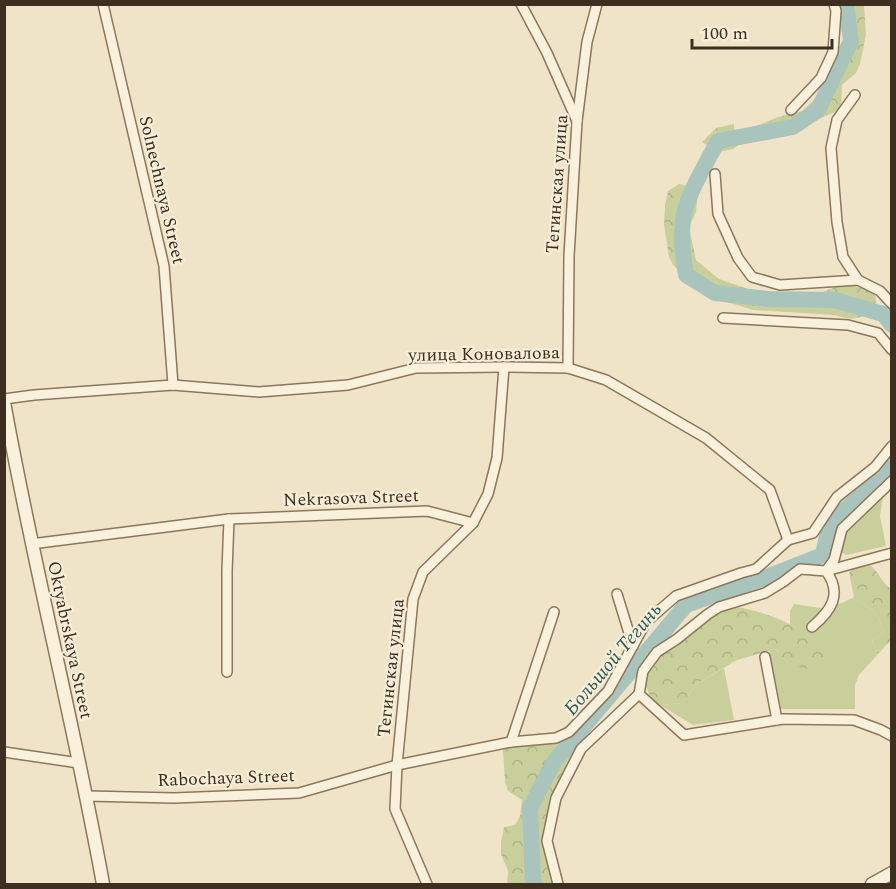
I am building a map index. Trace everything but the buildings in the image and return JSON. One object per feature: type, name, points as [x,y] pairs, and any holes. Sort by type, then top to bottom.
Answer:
[{"type":"street","name":"Solnechnaya Street","points":[[103,4],[164,266],[173,385]]},
{"type":"street","points":[[522,4],[547,53],[577,122]]},
{"type":"street","name":"Тегинская улица","points":[[568,368],[569,256],[577,122],[587,42],[597,4]]},
{"type":"street","points":[[790,110],[821,78],[833,52],[836,11],[834,4]]},
{"type":"street","points":[[855,95],[837,120],[831,148],[837,222],[843,257],[858,280]]},
{"type":"street","points":[[715,174],[718,214],[738,258],[752,277],[780,285],[858,280],[880,291],[891,304]]},
{"type":"street","points":[[723,318],[848,325],[878,333],[891,350]]},
{"type":"street","name":"Тегинская улица","points":[[427,885],[395,809],[413,599],[423,572],[473,524],[488,494],[497,458],[504,367]]},
{"type":"street","name":"улица Коновалова","points":[[4,401],[34,395],[173,385],[259,392],[348,385],[416,368],[568,368],[606,380],[706,438],[770,490],[788,540]]},
{"type":"street","name":"Oktyabrskaya Street","points":[[4,401],[31,544],[87,796],[103,885]]},
{"type":"street","points":[[397,765],[511,742],[556,738],[569,732],[608,691],[646,622],[676,596],[756,569],[788,540],[813,533],[837,497],[875,467],[891,446]]},
{"type":"street","points":[[826,571],[834,560],[842,529],[891,481]]},
{"type":"street","name":"Nekrasova Street","points":[[31,544],[229,519],[428,511],[473,524]]},
{"type":"street","points":[[227,672],[229,519]]},
{"type":"street","points":[[558,885],[547,841],[556,798],[581,749],[639,694],[643,671],[657,652],[708,614],[765,592],[800,569],[826,571],[891,553]]},
{"type":"street","points":[[812,627],[822,619],[834,600],[836,591],[826,571]]},
{"type":"street","points":[[617,594],[633,646]]},
{"type":"street","points":[[511,742],[554,612]]},
{"type":"street","points":[[765,657],[777,720]]},
{"type":"street","points":[[639,694],[684,735],[783,718],[854,720],[891,736]]},
{"type":"street","points":[[4,752],[79,763]]},
{"type":"street","name":"Rabochaya Street","points":[[87,796],[174,798],[299,793],[397,765]]},
{"type":"street","points":[[872,885],[891,873]]},
{"type":"green space","points":[[843,5],[864,5],[866,35],[856,73],[842,85],[841,109],[815,121],[752,135],[733,149],[718,152],[702,142],[716,128],[734,124],[734,132],[747,132],[751,128],[778,117],[802,111],[816,98],[827,83],[842,53],[845,35]]},
{"type":"green space","points":[[679,184],[688,186],[698,193],[696,212],[689,227],[696,260],[719,279],[757,292],[764,301],[789,306],[806,304],[825,291],[852,285],[875,293],[876,302],[862,317],[850,319],[834,315],[753,310],[705,295],[685,281],[669,257],[664,225],[665,205],[668,191]]},
{"type":"green space","points":[[883,497],[880,516],[886,546],[846,555],[841,552],[847,529]]},
{"type":"green space","points":[[869,564],[891,589],[891,640],[878,654],[872,641],[884,632],[872,609],[854,597],[849,573],[854,567]]},
{"type":"green space","points":[[854,597],[872,609],[884,632],[872,641],[878,654],[859,675],[855,685],[855,709],[781,709],[769,650],[775,649],[789,664],[821,642],[790,624],[790,611],[794,604],[821,608],[842,603]]},
{"type":"green space","points":[[736,607],[768,615],[800,630],[822,643],[830,662],[810,670],[789,664],[775,649],[737,660],[698,683],[682,703],[660,705],[651,698],[644,682],[651,662],[720,610]]},
{"type":"green space","points":[[724,668],[734,720],[693,725],[660,705],[682,703],[698,683]]},
{"type":"green space","points":[[569,732],[581,749],[556,798],[547,841],[558,884],[507,884],[508,871],[501,854],[501,842],[504,827],[515,825],[520,816],[522,800],[508,791],[505,782],[503,750],[511,742]]},
{"type":"waterway","name":"Большой Тегинь","points":[[846,4],[851,41],[818,110],[793,127],[718,141],[686,205],[682,237],[686,275],[715,293],[768,299],[835,300],[883,314],[892,325]]},
{"type":"waterway","name":"Большой Тегинь","points":[[534,884],[530,808],[554,762],[686,605],[823,555],[830,522],[880,480],[892,465]]}]
